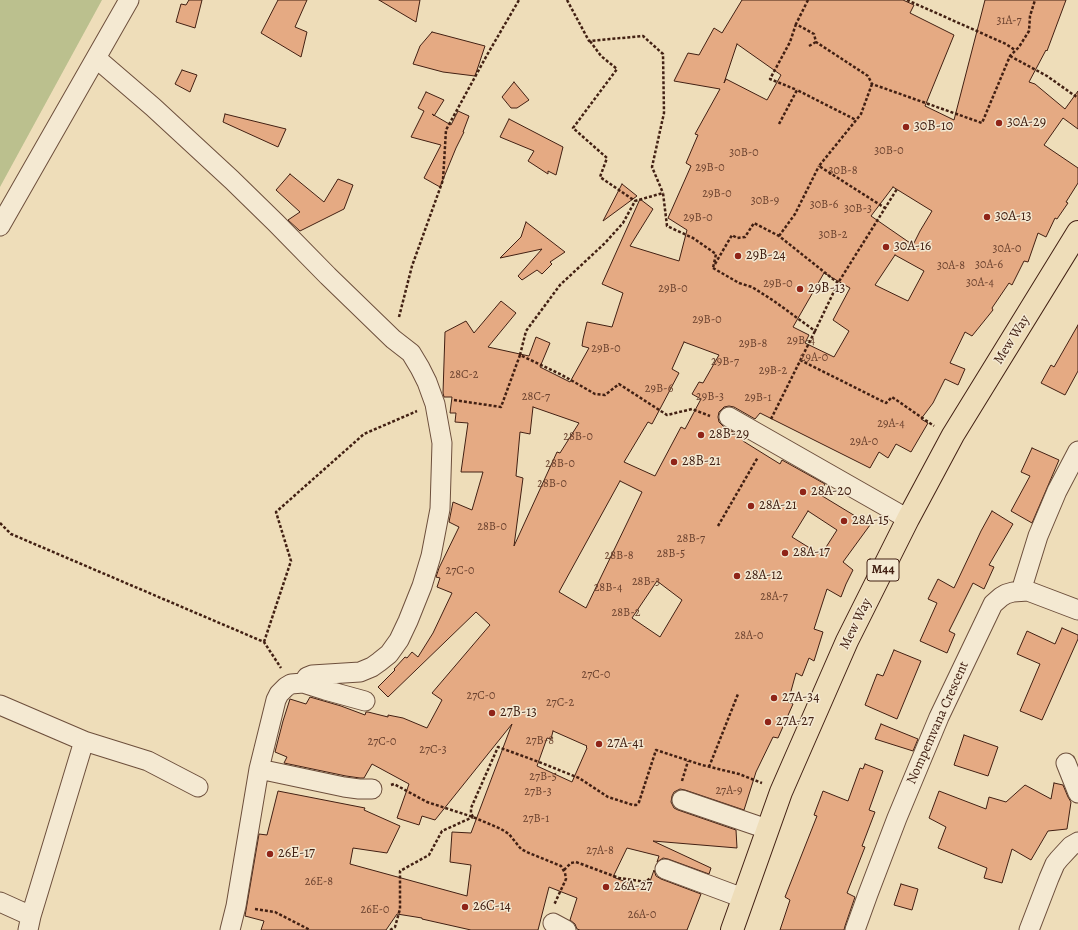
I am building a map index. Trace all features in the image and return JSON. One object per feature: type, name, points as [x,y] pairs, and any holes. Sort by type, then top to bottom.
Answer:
[{"type":"main road","name":"Mew Way","points":[[732,930],[781,792],[848,641],[908,519],[953,435],[1078,232]]},
{"type":"street","points":[[0,226],[129,0]]},
{"type":"street","points":[[96,58],[153,107],[232,180],[328,276],[410,353],[427,382],[435,404],[442,443],[440,509],[431,556],[422,586],[399,640],[389,654],[379,662],[360,672],[312,675],[297,684],[282,690],[276,700],[259,769],[236,906],[230,930]]},
{"type":"street","points":[[729,417],[908,519]]},
{"type":"street","points":[[1021,591],[1038,536],[1057,491],[1078,451]]},
{"type":"street","name":"Nompemvana Crescent","points":[[855,930],[897,818],[939,717],[993,604],[1006,594],[1028,591],[1078,610]]},
{"type":"street","points":[[297,684],[365,701]]},
{"type":"street","points":[[0,705],[84,741],[148,761],[198,787]]},
{"type":"street","points":[[0,902],[30,923],[84,741]]},
{"type":"street","points":[[1066,762],[1078,793]]},
{"type":"street","points":[[259,769],[344,787],[372,789]]},
{"type":"street","points":[[682,800],[767,829]]},
{"type":"street","points":[[1029,930],[1048,878],[1055,864],[1071,846],[1078,842]]},
{"type":"street","points":[[665,869],[743,898]]},
{"type":"path","points":[[393,338],[412,266],[444,180],[446,130],[519,0]]},
{"type":"path","points":[[567,0],[589,41],[601,56],[617,69],[573,128],[607,158],[600,177],[635,201]]},
{"type":"path","points":[[808,0],[796,24],[790,42],[770,79],[797,90],[856,120]]},
{"type":"path","points":[[907,0],[1006,44],[1015,50]]},
{"type":"path","points":[[796,24],[814,34],[816,42],[868,76],[872,84],[982,123],[1010,56],[1019,47],[1029,31],[1030,16],[1035,0]]},
{"type":"path","points":[[589,41],[643,36],[663,54],[664,113],[652,167],[663,193],[667,226],[693,238],[716,254],[713,268]]},
{"type":"path","points":[[809,46],[816,42]]},
{"type":"path","points":[[1010,56],[1047,76],[1078,98]]},
{"type":"path","points":[[779,236],[795,214],[819,166],[861,114],[872,84]]},
{"type":"path","points":[[779,124],[797,90]]},
{"type":"path","points":[[819,166],[885,208]]},
{"type":"path","points":[[718,526],[766,437],[800,360],[838,283],[897,190]]},
{"type":"path","points":[[264,642],[291,561],[276,512],[364,434],[446,399],[501,406],[520,355],[526,331],[560,285],[623,223],[635,201],[663,193]]},
{"type":"path","points":[[713,268],[732,235],[736,238],[745,237],[754,223],[779,236],[838,283]]},
{"type":"path","points":[[713,268],[739,283],[752,287],[815,331]]},
{"type":"path","points":[[520,355],[595,394],[605,395],[619,384],[667,415],[692,409],[723,421],[729,417]]},
{"type":"path","points":[[800,360],[886,403],[892,397],[940,430]]},
{"type":"path","points":[[0,523],[11,534],[264,642],[297,684]]},
{"type":"path","points":[[709,767],[738,694]]},
{"type":"path","points":[[473,817],[471,808],[498,747],[579,778],[608,797],[633,805],[636,805],[638,802],[656,750],[684,760],[739,774],[763,784]]},
{"type":"path","points":[[372,789],[394,784],[427,802],[473,817],[506,831],[521,849],[563,867],[566,878],[551,912],[559,926]]},
{"type":"path","points":[[390,930],[395,927],[400,909],[400,871],[429,855],[442,831],[473,817]]},
{"type":"path","points":[[564,870],[571,863],[576,862],[619,878],[646,882],[650,878],[659,875],[665,869]]},
{"type":"path","points":[[236,906],[275,912],[310,930]]},
{"type":"green space","points":[[0,0],[102,0],[0,187]]},
{"type":"building","points":[[189,0],[202,0],[195,28],[176,22],[181,4],[186,5]]},
{"type":"building","points":[[278,0],[307,0],[295,27],[307,32],[301,57],[261,33]]},
{"type":"building","points":[[379,0],[420,0],[416,22]]},
{"type":"building","points":[[742,0],[903,0],[914,5],[910,13],[954,35],[925,106],[954,120],[985,0],[1066,0],[1047,51],[1046,50],[1029,82],[1035,84],[1065,109],[1078,91],[1078,129],[1063,118],[1044,145],[1078,168],[1078,183],[1066,202],[1068,203],[1057,219],[1055,218],[1046,237],[1038,233],[1028,262],[1024,261],[1012,285],[1009,283],[992,308],[993,310],[972,336],[965,332],[950,363],[965,369],[958,385],[945,379],[933,403],[921,419],[928,423],[911,452],[896,444],[888,458],[879,452],[870,468],[760,413],[755,419],[734,407],[729,406],[724,407],[719,412],[719,422],[724,427],[744,438],[743,441],[780,464],[782,460],[825,484],[819,494],[870,525],[843,562],[853,570],[841,597],[827,589],[814,629],[823,632],[814,661],[809,658],[802,676],[796,673],[788,702],[793,704],[778,738],[773,737],[756,772],[744,810],[680,789],[674,792],[672,796],[671,802],[674,808],[736,830],[737,848],[653,841],[711,868],[709,874],[668,859],[663,858],[657,862],[659,856],[627,848],[613,877],[647,890],[654,870],[656,876],[661,879],[701,894],[687,930],[580,930],[577,929],[575,924],[570,920],[577,898],[549,887],[538,930],[471,930],[422,918],[397,914],[386,930],[261,930],[264,921],[245,916],[259,834],[267,835],[278,791],[365,808],[364,810],[400,826],[387,853],[353,848],[350,864],[467,896],[471,865],[450,862],[452,832],[471,833],[512,724],[435,820],[422,816],[419,825],[397,818],[409,784],[372,764],[364,778],[360,778],[284,763],[287,757],[275,752],[283,721],[290,699],[306,704],[310,697],[365,715],[366,712],[368,712],[388,717],[388,715],[403,718],[427,728],[442,700],[432,693],[490,625],[476,612],[388,697],[378,687],[395,670],[394,669],[405,657],[407,658],[412,652],[418,657],[433,633],[452,593],[437,587],[440,578],[436,577],[459,527],[449,522],[453,502],[472,510],[483,472],[461,472],[468,423],[455,422],[456,413],[450,413],[452,397],[444,397],[445,332],[466,321],[474,333],[501,301],[516,313],[488,347],[529,356],[536,337],[550,343],[540,367],[570,382],[589,348],[582,346],[587,322],[612,327],[623,293],[602,284],[640,199],[653,209],[630,246],[679,261],[687,230],[668,218],[691,166],[686,163],[698,135],[695,134],[720,89],[674,81],[688,53],[699,55],[714,28],[722,33]],"holes":[[[737,44],[781,75],[767,100],[726,79],[724,83]],[[893,187],[932,211],[913,245],[871,216]],[[895,255],[924,271],[908,301],[875,285]],[[824,273],[850,288],[833,320],[849,331],[834,357],[805,343],[809,335],[793,327]],[[684,342],[719,355],[703,383],[699,382],[692,394],[701,399],[685,429],[681,427],[655,476],[624,462],[648,422],[652,424],[679,373],[672,369]],[[533,407],[579,423],[560,453],[557,452],[514,546],[523,478],[516,476],[520,432],[530,434]],[[620,481],[642,492],[586,608],[559,592]],[[808,511],[837,530],[821,555],[792,537]],[[657,581],[682,600],[660,637],[632,618]],[[553,731],[587,746],[572,782],[537,766],[547,738],[551,739]]]},
{"type":"building","points":[[432,32],[485,46],[475,76],[443,72],[413,64],[420,46]]},
{"type":"building","points":[[182,70],[197,75],[190,92],[175,84]]},
{"type":"building","points":[[514,82],[529,100],[517,108],[511,108],[502,97]]},
{"type":"building","points":[[426,92],[444,100],[434,115],[451,125],[458,111],[469,116],[464,132],[440,187],[424,178],[441,145],[411,137],[424,111],[418,108]]},
{"type":"building","points":[[225,114],[286,129],[278,147],[223,122]]},
{"type":"building","points":[[509,119],[563,147],[556,175],[548,171],[548,174],[528,161],[534,151],[500,137]]},
{"type":"building","points":[[290,174],[324,202],[338,179],[353,185],[344,209],[300,231],[288,220],[300,212],[276,190]]},
{"type":"building","points":[[622,184],[637,196],[603,221]]},
{"type":"building","points":[[526,222],[565,252],[550,262],[552,264],[542,274],[537,270],[522,280],[518,276],[542,249],[500,258],[521,237]]},
{"type":"building","points":[[1078,325],[1078,371],[1065,395],[1041,383],[1051,365],[1054,367]]},
{"type":"building","points":[[1032,448],[1059,460],[1032,523],[1011,511],[1030,476],[1021,472]]},
{"type":"building","points":[[992,511],[1013,524],[989,565],[994,567],[984,589],[973,583],[949,631],[955,634],[947,653],[920,641],[937,603],[928,599],[938,579],[954,588]]},
{"type":"building","points":[[1062,628],[1078,635],[1078,639],[1042,720],[1020,711],[1040,664],[1017,654],[1027,631],[1055,644]]},
{"type":"building","points":[[894,650],[921,661],[897,719],[865,705],[877,674],[883,676]]},
{"type":"building","points":[[881,724],[918,739],[913,751],[875,739]]},
{"type":"building","points":[[964,735],[998,747],[988,776],[954,765]]},
{"type":"building","points":[[865,764],[883,771],[869,810],[875,812],[862,846],[865,847],[847,893],[855,897],[844,930],[780,930],[790,900],[785,897],[817,816],[814,815],[823,791],[848,801],[860,768],[863,769]]},
{"type":"building","points":[[1054,783],[1063,785],[1071,802],[1067,829],[1048,831],[1031,860],[1012,849],[1002,883],[984,878],[987,868],[938,848],[946,827],[929,818],[939,791],[986,809],[989,797],[1006,802],[1025,785],[1051,799]]},
{"type":"building","points":[[901,884],[918,889],[912,910],[894,905]]},
{"type":"place","name":"30A-29","points":[[999,123]]},
{"type":"place","name":"30B-10","points":[[906,127]]},
{"type":"place","name":"30A-13","points":[[987,217]]},
{"type":"place","name":"30A-16","points":[[886,247]]},
{"type":"place","name":"29B-24","points":[[738,256]]},
{"type":"place","name":"29B-13","points":[[800,289]]},
{"type":"place","name":"28B-29","points":[[701,435]]},
{"type":"place","name":"28B-21","points":[[674,462]]},
{"type":"place","name":"28A-20","points":[[803,492]]},
{"type":"place","name":"28A-21","points":[[751,506]]},
{"type":"place","name":"28A-15","points":[[844,521]]},
{"type":"place","name":"28A-17","points":[[785,553]]},
{"type":"place","name":"28A-12","points":[[737,576]]},
{"type":"place","name":"27A-34","points":[[774,698]]},
{"type":"place","name":"27B-13","points":[[492,713]]},
{"type":"place","name":"27A-27","points":[[768,722]]},
{"type":"place","name":"27A-41","points":[[599,744]]},
{"type":"place","name":"26E-17","points":[[270,854]]},
{"type":"place","name":"26A-27","points":[[606,887]]},
{"type":"place","name":"26C-14","points":[[465,907]]}]
